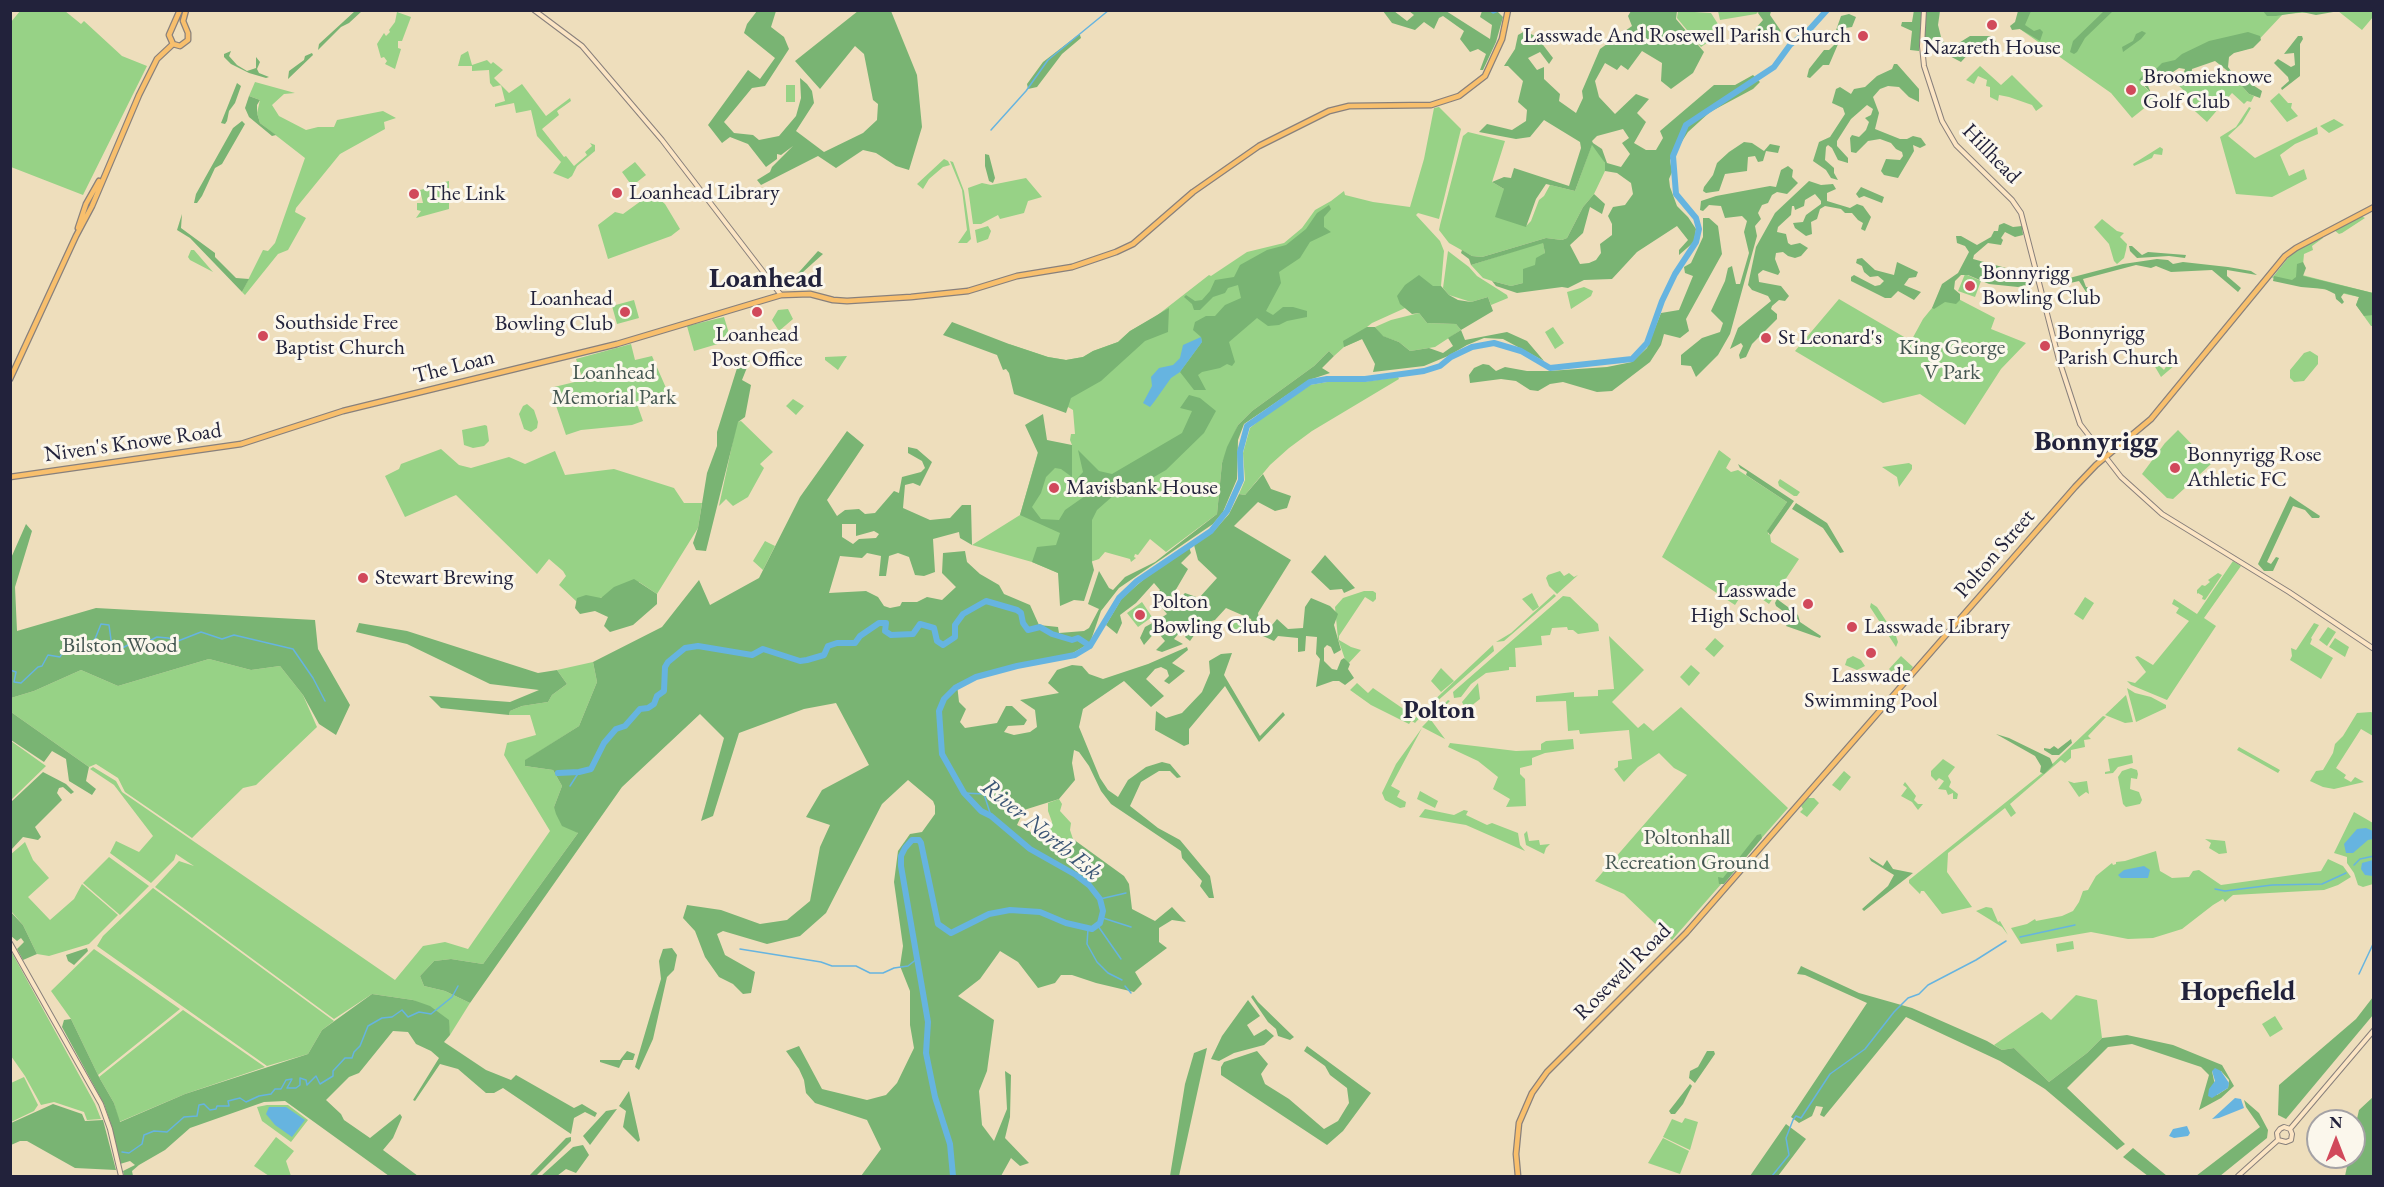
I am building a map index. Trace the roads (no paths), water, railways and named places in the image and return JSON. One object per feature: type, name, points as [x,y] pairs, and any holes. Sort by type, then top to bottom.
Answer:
[{"type":"main road","points":[[180,10],[168,35],[173,44],[180,46],[186,43],[189,36],[184,28],[183,19],[186,10]]},
{"type":"main road","points":[[534,10],[574,39],[662,140],[781,296]]},
{"type":"main road","name":"Hillhead","points":[[1924,10],[1922,46],[1924,66],[1946,129],[1956,145],[2013,200],[2021,213],[2074,410],[2080,424],[2105,457]]},
{"type":"main road","name":"The Loan","points":[[260,439],[343,411],[617,344],[781,296],[810,294],[847,301],[977,290],[1017,276],[1062,269],[1116,252],[1133,244],[1193,192],[1259,146],[1329,111],[1349,106],[1431,105],[1459,96],[1485,76],[1502,39],[1508,11]]},
{"type":"main road","points":[[171,29],[178,26],[184,28]]},
{"type":"main road","points":[[10,379],[92,206],[151,70],[157,59],[173,44]]},
{"type":"main road","name":"Polton Street","points":[[1793,809],[2075,487],[2105,457],[2151,418],[2275,268],[2296,248],[2373,207]]},
{"type":"main road","name":"Niven's Knowe Road","points":[[10,477],[221,448],[260,439]]},
{"type":"main road","points":[[2105,457],[2127,484],[2162,514],[2244,564],[2373,649]]},
{"type":"main road","name":"Rosewell Road","points":[[1518,1176],[1516,1154],[1519,1123],[1532,1093],[1541,1080],[1686,933],[1793,809]]},
{"type":"main road","points":[[10,943],[101,1104],[110,1129],[121,1176]]},
{"type":"main road","points":[[2290,1129],[2373,1030]]},
{"type":"main road","points":[[2278,1140],[2277,1133],[2280,1129],[2284,1127],[2290,1129]]},
{"type":"main road","points":[[2278,1140],[2286,1142],[2290,1140],[2292,1134],[2290,1129]]},
{"type":"main road","points":[[2238,1176],[2278,1140]]},
{"type":"water","points":[[1201,337],[1202,342],[1150,407],[1143,403],[1152,386],[1151,377],[1159,368],[1173,365],[1180,358],[1183,345]]},
{"type":"water","points":[[2366,828],[2373,831],[2373,839],[2368,840],[2353,853],[2346,853],[2344,844],[2357,829]]},
{"type":"water","points":[[2373,860],[2373,876],[2365,875],[2361,869],[2362,863]]},
{"type":"water","points":[[2144,866],[2150,870],[2148,878],[2121,878],[2118,875],[2124,870]]},
{"type":"water","points":[[2215,1068],[2221,1071],[2229,1083],[2228,1088],[2212,1098],[2208,1096],[2209,1089],[2215,1081],[2212,1071]]},
{"type":"water","points":[[2235,1098],[2241,1099],[2244,1108],[2212,1119]]},
{"type":"water","points":[[269,1107],[286,1107],[305,1120],[292,1137],[275,1125],[266,1114]]},
{"type":"water","points":[[2187,1126],[2190,1133],[2188,1136],[2174,1138],[2169,1136],[2173,1129]]},
{"type":"waterway","points":[[991,130],[1026,91],[1048,60],[1109,10]]},
{"type":"waterway","points":[[1489,10],[1493,13],[1501,10]]},
{"type":"waterway","name":"River North Esk","points":[[953,1176],[950,1144],[935,1097],[926,1053],[928,1022],[901,866],[901,856],[905,848],[912,840],[919,840],[921,843],[938,924],[951,933],[989,914],[1010,910],[1040,912],[1066,923],[1092,929],[1100,923],[1103,911],[1100,899],[1089,885],[1030,849],[991,816],[981,811],[964,793],[942,754],[939,711],[944,699],[955,688],[976,677],[1017,666],[1075,655],[1090,646],[1119,598],[1137,581],[1211,531],[1227,511],[1241,480],[1240,452],[1247,426],[1310,382],[1327,379],[1365,379],[1424,371],[1440,366],[1451,357],[1472,347],[1494,343],[1521,351],[1550,368],[1632,359],[1647,343],[1662,301],[1675,274],[1696,242],[1699,229],[1696,218],[1676,194],[1673,156],[1686,125],[1774,67],[1790,45],[1809,30],[1827,10]]},
{"type":"waterway","points":[[558,773],[591,769],[604,743],[616,729],[625,726],[640,709],[654,704],[657,696],[664,691],[665,667],[685,648],[698,646],[752,655],[763,649],[800,661],[824,655],[828,646],[837,643],[855,643],[860,636],[879,623],[886,623],[885,631],[891,635],[913,634],[920,624],[934,628],[937,641],[943,645],[955,637],[955,625],[963,614],[986,601],[1017,610],[1021,613],[1023,623],[1028,630],[1040,627],[1052,634],[1072,640],[1078,638],[1090,646]]},
{"type":"waterway","points":[[10,670],[16,672],[14,682],[21,683],[42,666],[48,655],[60,657],[64,650],[76,642],[90,643],[95,639],[101,624],[109,625],[112,647],[115,652],[128,645],[141,645],[157,637],[178,641],[201,632],[222,639],[234,635],[293,649],[313,678],[325,701]]},
{"type":"waterway","points":[[570,786],[579,772]]},
{"type":"waterway","points":[[964,793],[984,794],[991,816]]},
{"type":"waterway","points":[[2354,865],[2360,859],[2374,856]]},
{"type":"waterway","points":[[2215,889],[2225,891],[2272,885],[2322,884],[2346,873]]},
{"type":"waterway","points":[[1100,899],[1126,893]]},
{"type":"waterway","points":[[1103,918],[1131,927]]},
{"type":"waterway","points":[[2020,937],[2075,925]]},
{"type":"waterway","points":[[1098,926],[1121,959]]},
{"type":"waterway","points":[[1088,929],[1087,944],[1097,962],[1108,973],[1122,980]]},
{"type":"waterway","points":[[1772,1176],[1789,1155],[1786,1138],[1793,1120],[1796,1116],[1801,1118],[1830,1074],[1865,1049],[1908,998],[1919,994],[1928,985],[1976,960],[2006,941]]},
{"type":"waterway","points":[[2359,974],[2374,942]]},
{"type":"waterway","points":[[740,949],[821,962],[832,966],[856,966],[870,973],[883,973],[894,968],[908,966],[918,958]]},
{"type":"waterway","points":[[122,1152],[129,1153],[142,1144],[144,1135],[154,1131],[167,1132],[184,1117],[197,1116],[199,1105],[204,1104],[210,1110],[216,1109],[217,1106],[229,1106],[228,1101],[240,1098],[246,1102],[271,1094],[275,1089],[281,1089],[286,1080],[292,1079],[287,1088],[296,1088],[300,1085],[300,1078],[306,1080],[307,1085],[316,1076],[320,1084],[333,1076],[333,1071],[345,1058],[352,1058],[368,1026],[382,1018],[392,1017],[402,1010],[408,1017],[419,1012],[431,1014],[452,997],[458,986]]},
{"type":"waterway","points":[[1125,986],[1131,993]]},
{"type":"place","name":"Nazareth House","points":[[1992,25]]},
{"type":"place","name":"Lasswade And Rosewell Parish Church","points":[[1863,36]]},
{"type":"place","name":"Broomieknowe Golf Club","points":[[2131,90]]},
{"type":"place","name":"Loanhead Library","points":[[617,193]]},
{"type":"place","name":"The Link","points":[[414,194]]},
{"type":"place","name":"Bonnyrigg Bowling Club","points":[[1970,286]]},
{"type":"place","name":"Loanhead Bowling Club","points":[[625,312]]},
{"type":"place","name":"Loanhead Post Office","points":[[757,312]]},
{"type":"place","name":"Southside Free Baptist Church","points":[[263,336]]},
{"type":"place","name":"St Leonard's","points":[[1766,338]]},
{"type":"place","name":"Bonnyrigg Parish Church","points":[[2045,346]]},
{"type":"place","name":"Bonnyrigg Rose Athletic FC","points":[[2175,468]]},
{"type":"place","name":"Mavisbank House","points":[[1054,488]]},
{"type":"place","name":"Stewart Brewing","points":[[363,578]]},
{"type":"place","name":"Lasswade High School","points":[[1808,604]]},
{"type":"place","name":"Polton Bowling Club","points":[[1140,615]]},
{"type":"place","name":"Lasswade Library","points":[[1852,627]]},
{"type":"place","name":"Lasswade Swimming Pool","points":[[1871,653]]},
{"type":"district","name":"Loanhead","points":[[766,279]]},
{"type":"district","name":"Bonnyrigg","points":[[2096,442]]},
{"type":"district","name":"Polton","points":[[1439,711]]},
{"type":"district","name":"Hopefield","points":[[2238,992]]},
{"type":"park label","name":"King George V Park","points":[[1952,360]]},
{"type":"park label","name":"Loanhead Memorial Park","points":[[614,386]]},
{"type":"park label","name":"Bilston Wood","points":[[120,646]]},
{"type":"park label","name":"Poltonhall Recreation Ground","points":[[1687,850]]}]
